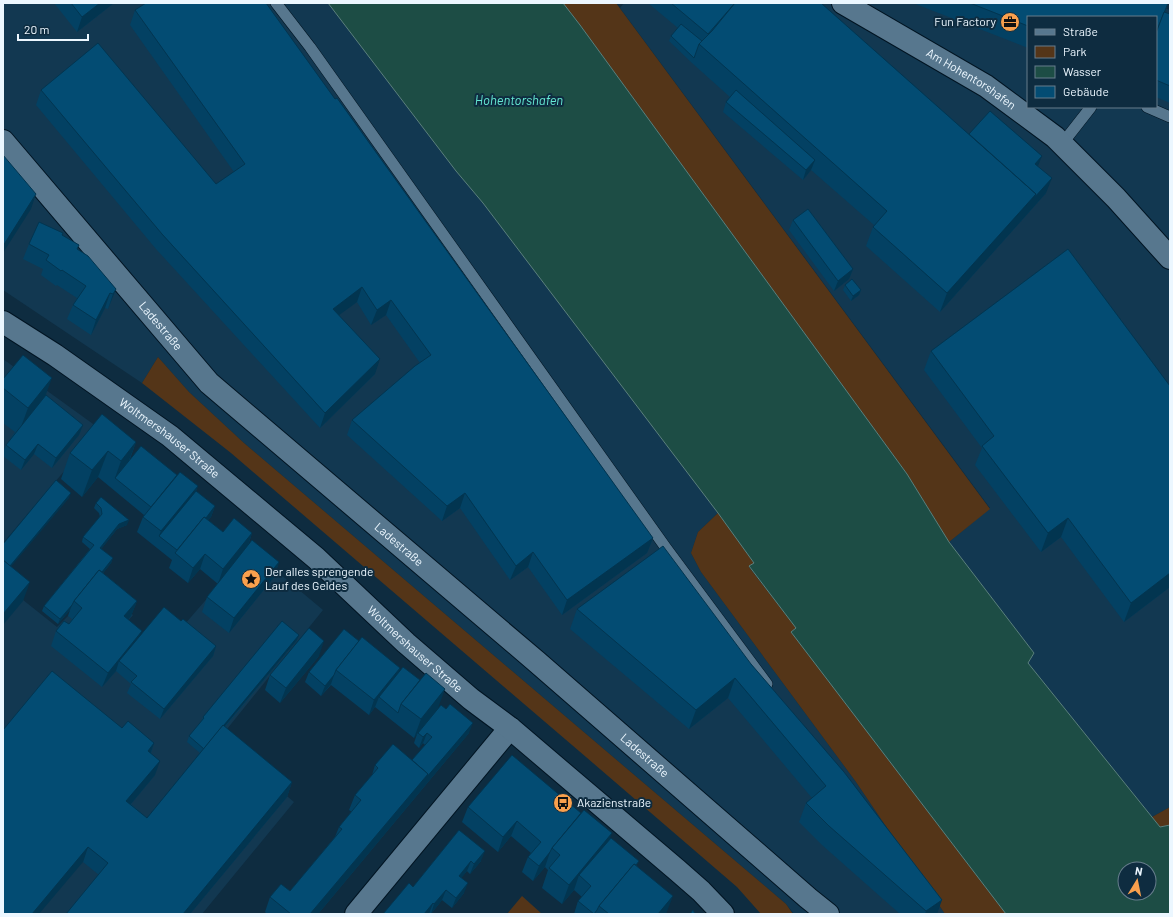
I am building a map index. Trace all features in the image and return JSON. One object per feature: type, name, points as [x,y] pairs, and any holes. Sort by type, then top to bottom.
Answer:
[{"type":"street","name":"Am Hohentorshafen","points":[[843,3],[986,86],[1056,138],[1116,198],[1170,258]]},
{"type":"street","name":"Ladestraße","points":[[3,141],[209,383],[525,652],[828,914]]},
{"type":"street","name":"Woltmershauser Straße","points":[[3,322],[55,355],[170,436],[316,558],[406,643],[465,694],[510,728],[701,891],[723,914]]},
{"type":"street","points":[[356,914],[510,728]]},
{"type":"lane","points":[[276,3],[315,54],[666,548],[775,696]]},
{"type":"lane","points":[[1062,144],[1090,108]]},
{"type":"lane","points":[[1149,108],[1170,117]]},
{"type":"shaded area","points":[[3,3],[328,3],[456,171],[483,203],[718,513],[698,532],[691,553],[701,572],[856,782],[945,914],[794,914],[786,904],[244,443],[189,392],[158,357],[142,383],[3,290]]},
{"type":"shaded area","points":[[624,3],[1152,3],[1170,10],[1170,807],[1152,817],[1028,663],[1034,653],[949,542],[990,508],[620,8]]},
{"type":"shaded area","points":[[3,359],[100,429],[3,543]]},
{"type":"shaded area","points":[[250,549],[323,610],[219,739],[294,802],[202,914],[3,914],[3,584],[57,627],[72,612],[95,584],[133,615],[119,632],[137,647],[178,632]]},
{"type":"green space","points":[[563,3],[616,3],[990,509],[949,542],[907,474]]},
{"type":"green space","points":[[158,357],[189,392],[244,443],[786,904],[793,914],[761,914],[737,887],[586,757],[231,453],[142,383]]},
{"type":"green space","points":[[718,513],[754,563],[749,567],[796,628],[791,632],[1006,914],[945,914],[856,782],[701,572],[691,553],[698,532]]},
{"type":"green space","points":[[1170,807],[1170,825],[1160,827],[1152,817]]},
{"type":"green space","points":[[522,896],[542,914],[507,914]]},
{"type":"water","name":"Hohentorshafen","points":[[328,3],[563,3],[907,474],[949,542],[1034,653],[1028,663],[1160,827],[1170,825],[1170,914],[1006,914],[791,632],[796,628],[749,566],[754,563],[718,513],[483,203],[456,171]]},
{"type":"building","points":[[71,3],[100,3],[82,17]]},
{"type":"building","points":[[146,3],[266,3],[335,99],[337,98],[653,538],[567,600],[533,552],[516,566],[465,493],[447,506],[352,420],[415,366],[431,355],[391,300],[377,310],[362,287],[333,309],[380,359],[325,413],[162,234],[41,90],[98,43],[216,184],[245,164],[135,10]]},
{"type":"building","points":[[671,3],[735,3],[708,34]]},
{"type":"building","points":[[735,3],[821,3],[1036,194],[947,293],[873,227],[887,211],[699,44]]},
{"type":"building","points":[[970,3],[1168,3],[1157,30],[1157,16],[1027,16],[1027,26]]},
{"type":"building","points":[[1164,12],[1170,14],[1170,86],[1157,80],[1157,30]]},
{"type":"building","points":[[681,24],[702,41],[699,44],[694,58],[671,36]]},
{"type":"building","points":[[736,90],[815,160],[806,170],[726,102]]},
{"type":"building","points":[[990,111],[1042,156],[1035,164],[1052,178],[1034,198],[1036,194],[969,134]]},
{"type":"building","points":[[3,155],[36,194],[3,246]]},
{"type":"building","points":[[808,209],[853,269],[838,281],[793,220]]},
{"type":"building","points":[[39,222],[63,233],[62,235],[79,245],[77,249],[88,256],[116,289],[113,294],[110,293],[96,320],[73,305],[86,286],[46,260],[49,255],[29,244]]},
{"type":"building","points":[[1068,249],[1170,386],[1170,573],[1131,603],[1068,518],[1048,533],[982,446],[994,436],[931,351]]},
{"type":"building","points":[[852,279],[861,290],[853,296],[845,285]]},
{"type":"building","points":[[23,355],[52,378],[28,408],[3,388],[3,379]]},
{"type":"building","points":[[46,395],[83,425],[56,458],[38,444],[25,460],[6,445]]},
{"type":"building","points":[[102,414],[136,442],[121,461],[108,451],[92,470],[70,453]]},
{"type":"building","points":[[141,446],[177,475],[151,507],[115,478]]},
{"type":"building","points":[[180,472],[198,486],[161,531],[143,517]]},
{"type":"building","points":[[56,480],[71,493],[10,566],[3,560],[3,544]]},
{"type":"building","points":[[196,491],[215,506],[177,550],[159,536]]},
{"type":"building","points":[[101,497],[129,520],[119,524],[100,548],[113,558],[102,572],[99,570],[60,619],[44,606],[94,545],[83,537],[102,514],[101,508],[96,503]]},
{"type":"building","points":[[204,517],[223,532],[234,518],[252,533],[223,569],[205,554],[193,568],[175,553]]},
{"type":"building","points":[[252,540],[279,562],[234,618],[207,597]]},
{"type":"building","points":[[663,546],[751,664],[844,772],[942,900],[926,911],[829,826],[806,803],[826,786],[735,678],[696,710],[577,609]]},
{"type":"building","points":[[3,560],[30,582],[3,614]]},
{"type":"building","points":[[99,570],[137,601],[124,616],[142,631],[108,673],[56,631],[64,621],[69,624],[82,608],[74,601]]},
{"type":"building","points":[[164,607],[181,621],[183,619],[216,646],[164,709],[131,682],[137,676],[119,661]]},
{"type":"building","points":[[282,621],[299,635],[204,749],[189,736]]},
{"type":"building","points":[[309,628],[324,641],[286,688],[270,675]]},
{"type":"building","points":[[344,629],[359,641],[325,686],[309,672]]},
{"type":"building","points":[[362,637],[400,668],[374,700],[336,670]]},
{"type":"building","points":[[403,667],[420,680],[401,704],[398,713],[379,697]]},
{"type":"building","points":[[52,671],[122,728],[128,721],[154,743],[148,751],[160,761],[126,801],[147,818],[223,725],[292,782],[183,914],[66,914],[108,863],[88,847],[32,914],[3,914],[3,730]]},
{"type":"building","points":[[426,673],[445,689],[421,719],[401,704]]},
{"type":"building","points":[[450,704],[473,723],[426,778],[428,774],[412,760],[432,737],[427,733],[423,737],[418,733],[441,705],[446,709]]},
{"type":"building","points":[[393,744],[428,774],[310,914],[291,914],[270,897],[281,884],[290,891],[342,829],[339,827],[361,800],[355,795],[378,768],[375,765]]},
{"type":"building","points":[[512,755],[581,813],[539,866],[528,857],[541,842],[517,821],[503,837],[468,807]]},
{"type":"building","points":[[584,810],[612,833],[569,885],[549,868],[560,855],[552,848]]},
{"type":"building","points":[[459,830],[485,851],[474,864],[471,861],[459,876],[468,883],[456,898],[446,890],[424,914],[383,914],[409,883],[413,887]]},
{"type":"building","points":[[611,838],[639,861],[636,865],[634,864],[594,914],[578,901],[591,886],[579,875]]},
{"type":"building","points":[[634,864],[673,896],[658,914],[609,914],[599,906]]},
{"type":"place","name":"Fun Factory","points":[[1010,22]]},
{"type":"place","name":"Der alles sprengende Lauf des Geldes","points":[[251,579]]},
{"type":"place","name":"Akazienstraße","points":[[563,803]]}]
